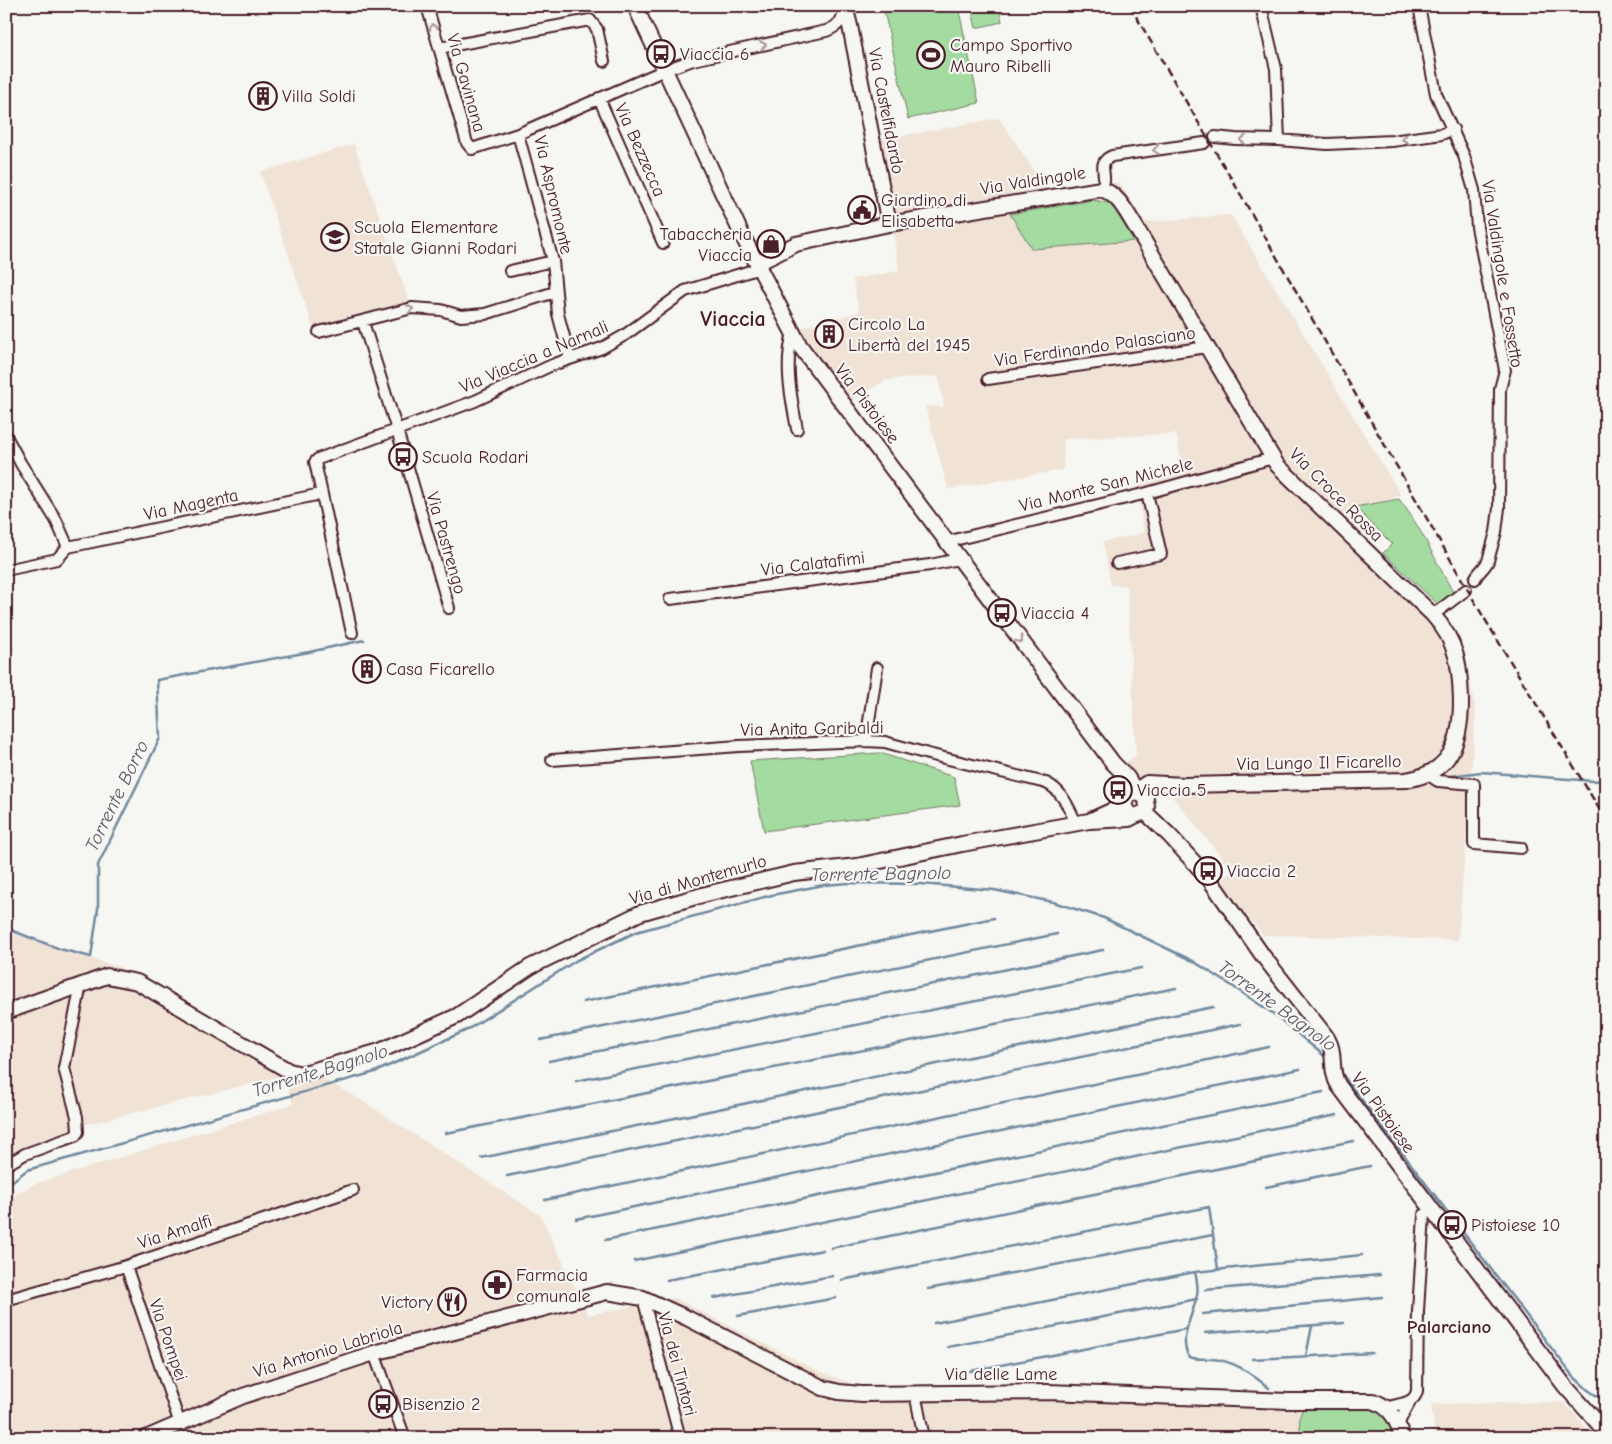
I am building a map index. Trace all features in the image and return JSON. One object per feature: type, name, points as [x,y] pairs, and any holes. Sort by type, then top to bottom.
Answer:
[{"type":"street","name":"Via Gavinana","points":[[427,6],[467,143],[470,147],[476,148],[518,134]]},
{"type":"street","name":"Via Pistoiese","points":[[635,6],[742,235],[800,346],[1113,763],[1128,777],[1136,803],[1158,823],[1210,880],[1263,956],[1326,1035],[1333,1048],[1335,1078],[1339,1086],[1565,1386],[1606,1432]]},
{"type":"street","points":[[826,31],[840,23],[844,6]]},
{"type":"street","name":"Via Castelfidardo","points":[[844,6],[858,63],[889,224]]},
{"type":"street","points":[[1261,6],[1276,69],[1279,140]]},
{"type":"street","name":"Via Valdingole e Fossetto","points":[[1419,6],[1436,94],[1464,156],[1474,190],[1477,227],[1505,370],[1500,389],[1499,508],[1496,532],[1488,561],[1474,579]]},
{"type":"street","points":[[439,48],[590,20],[597,29],[604,61]]},
{"type":"street","points":[[826,31],[840,32],[845,35],[858,63]]},
{"type":"street","name":"Via Aspromonte","points":[[570,359],[558,314],[553,261],[518,134],[665,70],[693,60],[826,31]]},
{"type":"street","name":"Via Bezzecca","points":[[599,98],[663,243]]},
{"type":"street","points":[[1215,137],[1235,140],[1279,140],[1326,144],[1392,141],[1442,134],[1453,129]]},
{"type":"street","name":"Via Valdingole","points":[[759,266],[796,244],[889,224],[1101,189],[1104,181],[1102,166],[1107,158],[1204,143]]},
{"type":"street","name":"Via Croce Rossa","points":[[1101,189],[1110,192],[1121,203],[1272,458],[1301,489],[1446,630],[1456,655],[1460,672],[1461,712],[1459,733],[1455,747],[1447,759],[1427,774]]},
{"type":"street","points":[[510,271],[553,261]]},
{"type":"street","name":"Via Viaccia a Narnali","points":[[352,633],[321,494],[315,462],[318,458],[494,393],[552,365],[614,343],[685,291],[759,266]]},
{"type":"street","points":[[319,332],[412,308],[441,310],[461,316],[485,314],[555,292]]},
{"type":"street","points":[[363,322],[397,430]]},
{"type":"street","points":[[793,332],[789,347],[788,376],[797,429]]},
{"type":"street","name":"Via Ferdinando Palasciano","points":[[988,378],[1207,347]]},
{"type":"street","name":"Via Pastrengo","points":[[397,430],[448,608]]},
{"type":"street","points":[[6,436],[20,464],[56,520],[68,547],[57,559],[6,570]]},
{"type":"street","name":"Via Monte San Michele","points":[[946,542],[1147,493],[1272,458]]},
{"type":"street","points":[[1117,563],[1162,554],[1147,493]]},
{"type":"street","name":"Via Magenta","points":[[68,547],[321,494]]},
{"type":"street","name":"Via Calatafimi","points":[[670,598],[930,566],[959,559]]},
{"type":"street","points":[[1432,615],[1466,590]]},
{"type":"street","points":[[866,741],[877,668]]},
{"type":"street","name":"Via Anita Garibaldi","points":[[552,760],[739,746],[866,741],[885,742],[1052,785],[1082,822]]},
{"type":"street","name":"Via Lungo Il Ficarello","points":[[1136,803],[1144,784],[1406,780],[1415,779],[1427,774],[1438,781],[1474,784],[1474,844],[1521,848]]},
{"type":"street","name":"Via di Montemurlo","points":[[81,985],[107,976],[137,982],[289,1071],[300,1074],[380,1051],[457,1016],[530,967],[640,913],[706,894],[794,873],[857,866],[1082,822],[1136,803]]},
{"type":"street","points":[[6,1012],[81,985]]},
{"type":"street","points":[[6,1165],[25,1154],[75,1136],[78,1132],[77,1117],[64,1068],[81,985]]},
{"type":"street","name":"Via Amalfi","points":[[6,1300],[126,1266],[353,1190]]},
{"type":"street","points":[[1398,1424],[1410,1402],[1416,1396],[1417,1391],[1418,1311],[1424,1215]]},
{"type":"street","name":"Via Pompei","points":[[126,1266],[180,1424]]},
{"type":"street","name":"Via Antonio Labriola","points":[[151,1437],[243,1396],[374,1353],[506,1320],[600,1293],[617,1293],[643,1298]]},
{"type":"street","name":"Via delle Lame","points":[[643,1298],[687,1318],[823,1388],[849,1393],[1048,1392],[1288,1401],[1360,1401],[1383,1406],[1410,1402]]},
{"type":"street","name":"Via dei Tintori","points":[[643,1298],[680,1438]]},
{"type":"street","points":[[374,1353],[405,1438]]},
{"type":"street","points":[[915,1393],[924,1438]]},
{"type":"street","points":[[1383,1406],[1395,1417],[1402,1438]]},
{"type":"shaded area","points":[[999,118],[1047,190],[1119,182],[1145,222],[1231,215],[1401,495],[1346,517],[1449,620],[1460,637],[1476,711],[1458,940],[1263,935],[1219,881],[1233,871],[1157,778],[1137,782],[1122,765],[1136,755],[1127,586],[1111,585],[1103,542],[1144,533],[1136,481],[1184,474],[1176,434],[1064,439],[1063,470],[948,489],[925,406],[944,407],[938,376],[886,380],[853,400],[798,328],[859,312],[853,279],[899,271],[879,140]]},
{"type":"shaded area","name":"Scuola Elementare Statale Gianni Rodari","points":[[354,144],[409,301],[313,327],[260,172]]},
{"type":"shaded area","points":[[6,931],[121,968],[361,1100],[541,1216],[588,1315],[675,1298],[814,1369],[855,1385],[1078,1384],[1302,1396],[1299,1425],[1301,1438],[6,1438],[6,1200],[34,1184],[293,1104],[283,1076],[88,1124],[6,1165]]},
{"type":"shaded area","points":[[1564,1402],[1595,1438],[1435,1438],[1431,1404]]},
{"type":"green space","name":"Campo Sportivo Mauro Ribelli","points":[[883,6],[958,6],[979,103],[908,119]]},
{"type":"green space","points":[[971,6],[999,6],[1002,22],[976,28]]},
{"type":"green space","points":[[1093,200],[1111,203],[1134,241],[1032,249],[1010,214]]},
{"type":"green space","points":[[1399,499],[1422,533],[1454,594],[1440,606],[1383,553],[1392,544],[1355,507]]},
{"type":"green space","points":[[880,753],[954,777],[960,805],[764,831],[750,761]]},
{"type":"green space","points":[[1364,1407],[1371,1408],[1385,1417],[1397,1438],[1301,1438],[1300,1418],[1304,1408],[1363,1409]]},
{"type":"waterway","name":"Torrente Borro","points":[[6,931],[13,931],[60,949],[91,957],[98,909],[98,865],[160,738],[157,680],[364,640]]},
{"type":"waterway","points":[[1450,776],[1481,772],[1593,781],[1606,780]]},
{"type":"waterway","name":"Torrente Bagnolo","points":[[6,1186],[27,1170],[375,1072],[467,1030],[577,960],[636,932],[772,895],[824,885],[849,883],[921,884],[994,890],[1053,902],[1104,918],[1193,961],[1274,1014],[1328,1059]]},
{"type":"waterway","points":[[583,1002],[994,918]]},
{"type":"waterway","points":[[540,1040],[1057,934]]},
{"type":"waterway","points":[[549,1061],[1103,950]]},
{"type":"waterway","points":[[576,1081],[1141,968]]},
{"type":"waterway","points":[[446,1133],[1176,988]]},
{"type":"waterway","points":[[481,1158],[1213,1007]]},
{"type":"waterway","points":[[507,1176],[1240,1024]]},
{"type":"waterway","points":[[545,1200],[1269,1047]]},
{"type":"waterway","points":[[576,1219],[1300,1069]]},
{"type":"waterway","name":"Torrente Bagnolo","points":[[1339,1070],[1572,1375],[1588,1390],[1606,1402]]},
{"type":"waterway","points":[[605,1240],[1323,1092]]},
{"type":"waterway","points":[[634,1261],[1337,1115]]},
{"type":"waterway","points":[[831,1248],[1353,1141]]},
{"type":"waterway","points":[[1266,1187],[1370,1166]]},
{"type":"waterway","points":[[842,1280],[1209,1207],[1218,1269]]},
{"type":"waterway","points":[[928,1289],[1213,1235]]},
{"type":"waterway","points":[[667,1280],[823,1250]]},
{"type":"waterway","points":[[934,1323],[1195,1272],[1362,1255]]},
{"type":"waterway","points":[[1195,1272],[1197,1296],[1185,1335],[1186,1350],[1189,1357],[1221,1360],[1236,1365],[1269,1388]]},
{"type":"waterway","points":[[1205,1290],[1380,1275]]},
{"type":"waterway","points":[[714,1298],[832,1276]]},
{"type":"waterway","points":[[1203,1314],[1382,1297]]},
{"type":"waterway","points":[[738,1316],[836,1298]]},
{"type":"waterway","points":[[948,1347],[1197,1299]]},
{"type":"waterway","points":[[1205,1333],[1344,1323]]},
{"type":"waterway","points":[[1306,1356],[1312,1326]]},
{"type":"waterway","points":[[970,1371],[1186,1329]]},
{"type":"waterway","points":[[1252,1359],[1372,1353]]},
{"type":"railway","points":[[1130,6],[1480,611],[1606,820]]},
{"type":"place","name":"Viaccia 6","points":[[661,54]]},
{"type":"place","name":"Campo Sportivo Mauro Ribelli","points":[[931,55]]},
{"type":"place","name":"Villa Soldi","points":[[263,96]]},
{"type":"place","name":"Giardino di Elisabetta","points":[[862,210]]},
{"type":"place","name":"Scuola Elementare Statale Gianni Rodari","points":[[335,237]]},
{"type":"place","name":"Tabaccheria Viaccia","points":[[771,244]]},
{"type":"place","name":"Circolo La Libertà del 1945","points":[[829,334]]},
{"type":"place","name":"Scuola Rodari","points":[[403,457]]},
{"type":"place","name":"Viaccia 4","points":[[1002,613]]},
{"type":"place","name":"Casa Ficarello","points":[[367,669]]},
{"type":"place","name":"Viaccia 5","points":[[1118,790]]},
{"type":"place","name":"Viaccia 2","points":[[1208,871]]},
{"type":"place","name":"Pistoiese 10","points":[[1452,1225]]},
{"type":"place","name":"Farmacia comunale","points":[[497,1285]]},
{"type":"place","name":"Victory","points":[[452,1302]]},
{"type":"place","name":"Bisenzio 2","points":[[383,1404]]},
{"type":"district","name":"Viaccia","points":[[733,319]]},
{"type":"district","name":"Palarciano","points":[[1449,1327]]}]
